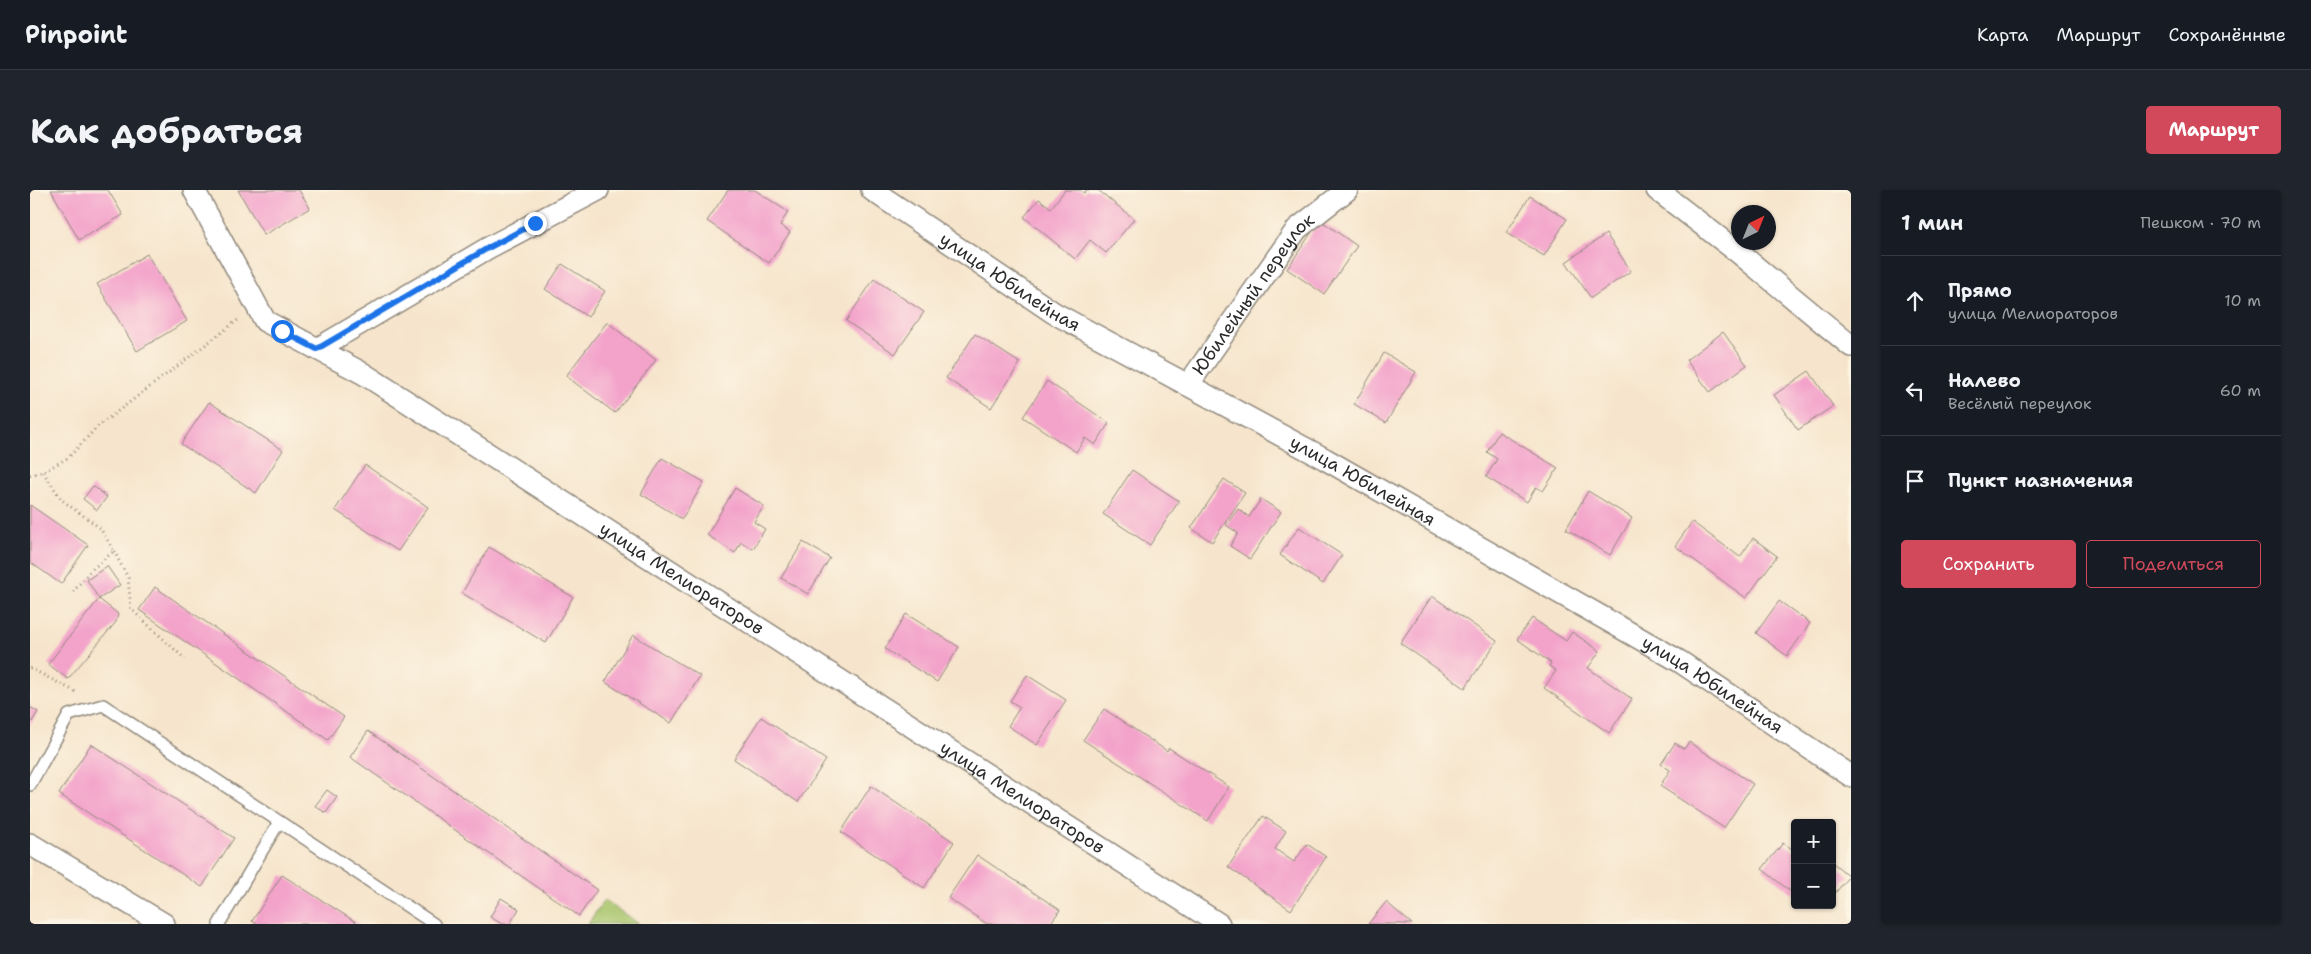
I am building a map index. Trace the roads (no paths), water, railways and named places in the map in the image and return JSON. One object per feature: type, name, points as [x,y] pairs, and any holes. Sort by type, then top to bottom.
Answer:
[{"type":"street","name":"улица Мелиораторов","points":[[194,190],[265,321],[372,380],[1220,924]]},
{"type":"street","points":[[317,349],[488,248],[598,190]]},
{"type":"street","name":"улица Юбилейная","points":[[872,190],[1054,313],[1325,459],[1679,661],[1851,776]]},
{"type":"street","name":"Юбилейный переулок","points":[[1188,385],[1297,229],[1347,190]]},
{"type":"street","points":[[1658,190],[1851,346]]},
{"type":"street","points":[[30,844],[164,924]]},
{"type":"lane","points":[[30,785],[69,715],[103,704],[434,924]]},
{"type":"lane","points":[[219,924],[280,822]]}]
